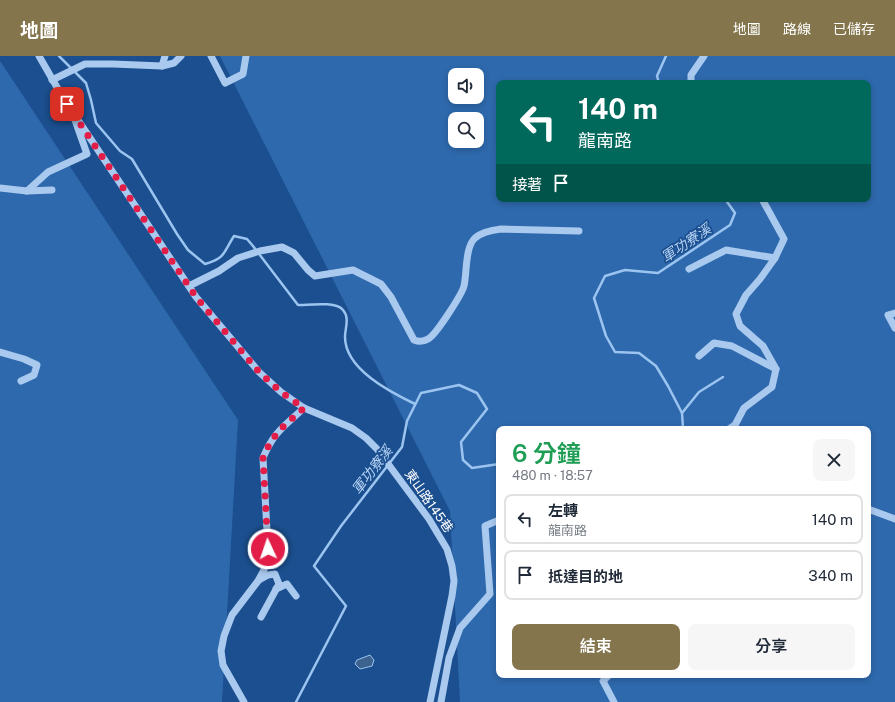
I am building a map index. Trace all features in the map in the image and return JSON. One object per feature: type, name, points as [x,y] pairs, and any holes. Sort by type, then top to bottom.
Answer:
[{"type":"street","name":"東山路145巷","points":[[39,56],[52,80],[196,297],[259,372],[281,392],[304,408],[352,428],[366,438],[377,449],[433,525],[447,549],[452,566],[454,582],[430,702]]},
{"type":"street","points":[[162,66],[165,56]]},
{"type":"street","points":[[52,80],[85,64],[162,66],[174,64],[181,56]]},
{"type":"street","points":[[212,56],[225,83],[242,74],[246,56]]},
{"type":"street","points":[[691,80],[692,75],[704,56]]},
{"type":"street","points":[[27,191],[48,172],[86,154],[73,112]]},
{"type":"street","points":[[0,188],[27,191],[52,190]]},
{"type":"street","points":[[735,426],[744,408],[772,386],[776,368],[763,346],[740,326],[736,314],[746,295],[775,258],[784,239],[764,202]]},
{"type":"street","points":[[189,286],[219,271],[238,258],[260,250],[282,247],[294,252],[308,270],[315,276],[353,270],[381,284],[391,297],[414,340],[420,342],[430,338],[449,313],[464,287],[471,244],[474,238],[491,230],[511,228],[579,231]]},
{"type":"street","points":[[689,269],[726,250],[775,258]]},
{"type":"street","points":[[895,313],[888,315],[895,328]]},
{"type":"street","points":[[699,356],[714,343],[732,346],[776,368]]},
{"type":"street","points":[[0,352],[24,359],[37,365],[34,375],[21,380]]},
{"type":"street","points":[[244,702],[223,665],[221,651],[224,636],[232,615],[258,581],[264,570],[268,549],[263,458],[268,445],[277,432],[304,408]]},
{"type":"street","points":[[871,510],[895,519]]},
{"type":"street","points":[[441,702],[449,658],[460,628],[490,594],[485,526],[496,521]]},
{"type":"street","points":[[258,581],[268,575],[275,574],[279,584],[261,617]]},
{"type":"street","points":[[276,589],[287,584],[296,596]]},
{"type":"street","points":[[606,678],[603,681],[614,702]]},
{"type":"shaded area","points":[[220,56],[895,56],[895,702],[460,702],[450,511]]},
{"type":"shaded area","points":[[0,61],[238,420],[222,702],[0,702]]},
{"type":"shaded area","points":[[370,655],[374,660],[372,666],[360,669],[355,664],[357,660]]},
{"type":"waterway","points":[[59,56],[86,83],[96,123],[120,151],[132,159],[188,250],[205,264],[221,257],[234,236],[247,239],[298,305],[329,304],[340,307],[345,313],[347,320],[345,337],[347,349],[352,359],[361,369],[382,386],[415,404]]},
{"type":"waterway","name":"軍功寮溪","points":[[658,80],[657,76],[666,56]]},
{"type":"waterway","name":"軍功寮溪","points":[[683,426],[682,413],[656,366],[639,353],[615,352],[606,336],[594,298],[605,276],[625,270],[658,273],[730,225],[735,213],[727,202]]},
{"type":"waterway","points":[[682,413],[699,392],[723,377]]},
{"type":"waterway","name":"軍功寮溪","points":[[296,702],[346,606],[314,566],[341,526],[402,447],[407,421],[421,393],[459,385],[477,393],[487,409],[461,442],[463,460],[472,468],[496,464]]},
{"type":"route","points":[[67,104],[196,297],[259,372],[281,392],[304,408],[277,432],[268,445],[263,458],[268,549]]}]
